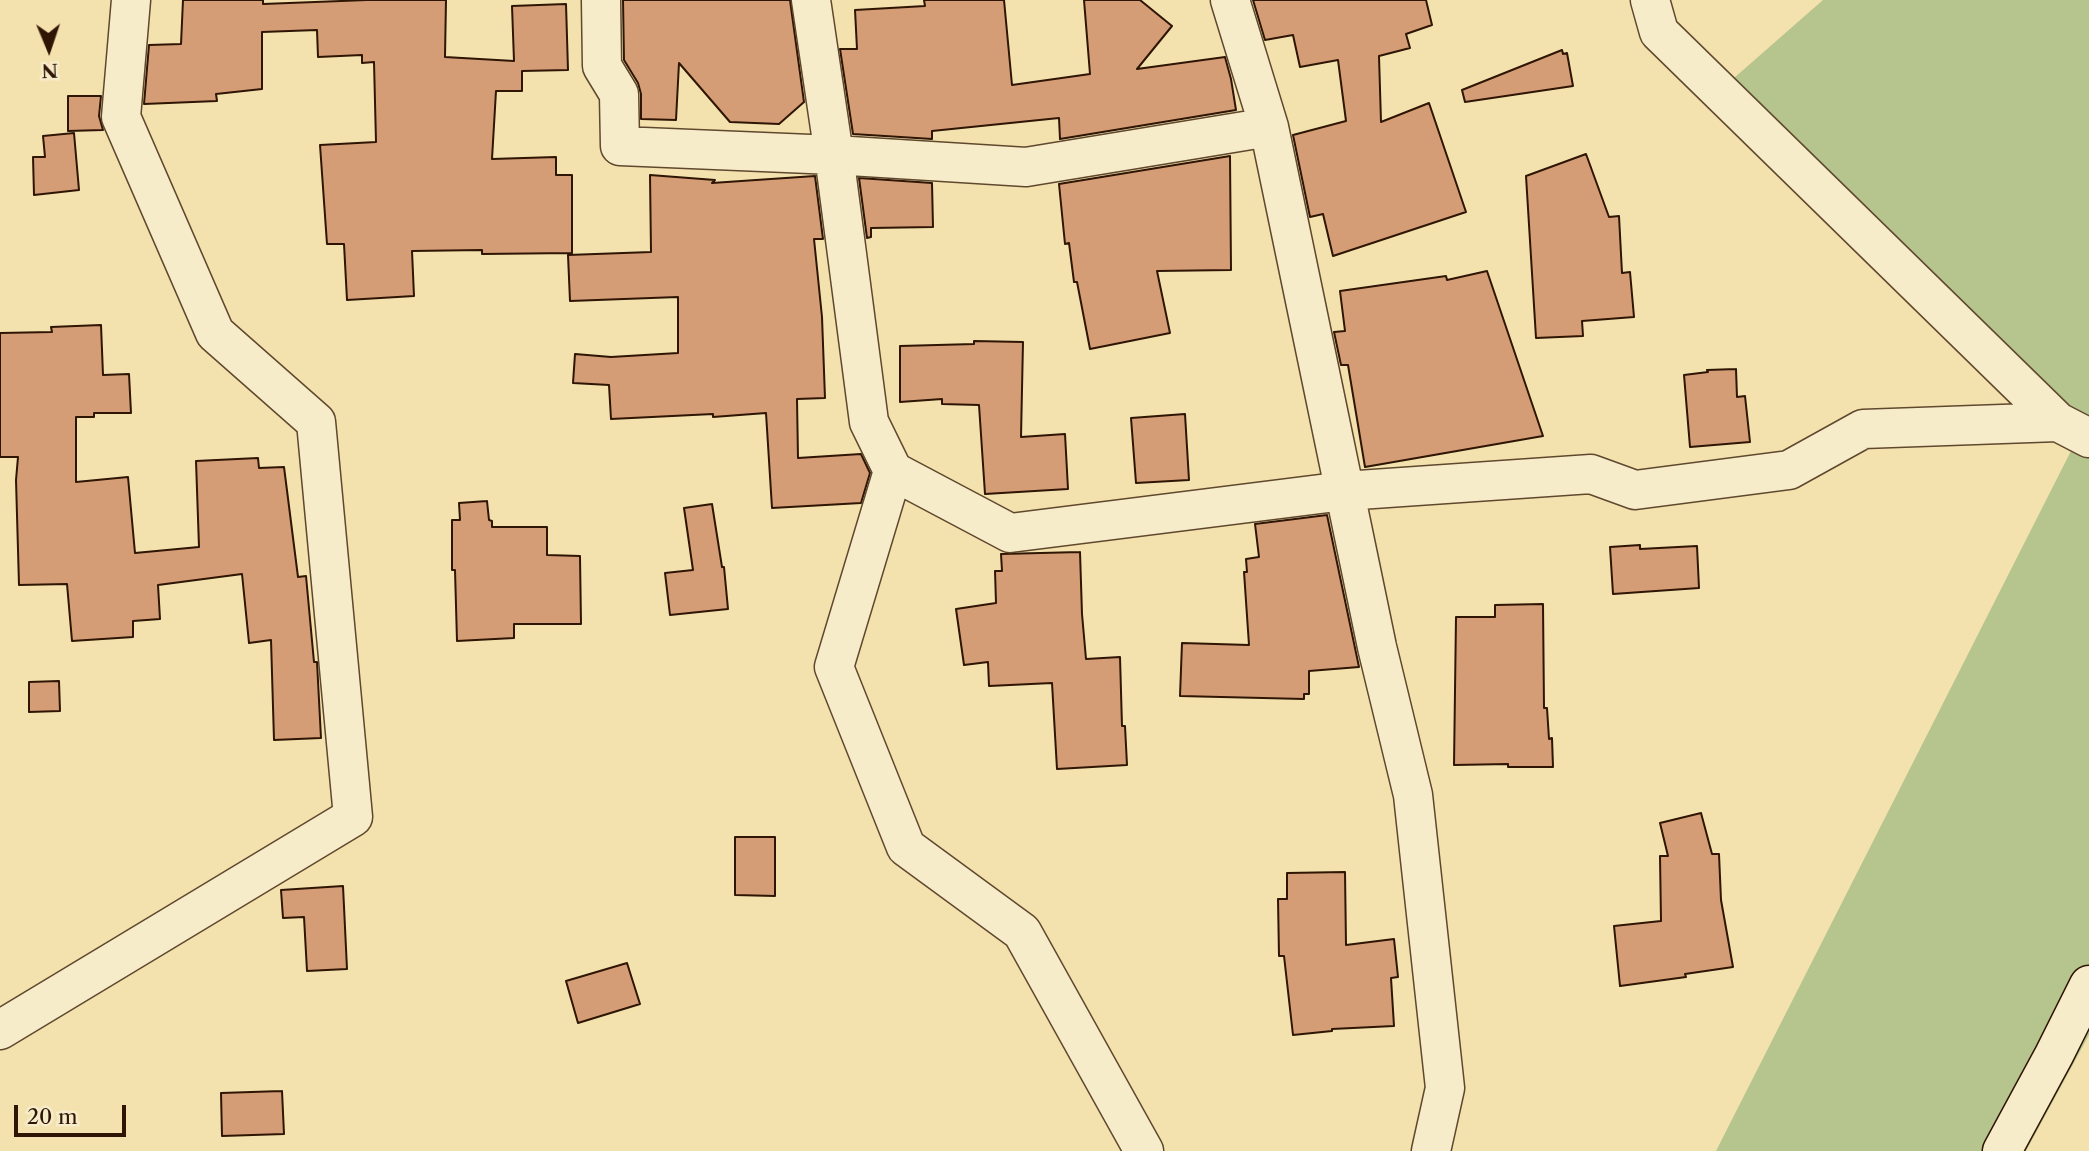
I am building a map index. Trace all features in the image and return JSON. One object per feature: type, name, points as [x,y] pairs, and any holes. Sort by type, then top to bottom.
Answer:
[{"type":"street","points":[[0,1030],[353,817],[316,422],[215,333],[121,117],[131,0]]},
{"type":"street","points":[[601,0],[602,66],[619,94],[620,146],[1026,167],[1269,127]]},
{"type":"street","points":[[811,0],[869,422],[893,471],[1010,533],[1344,491],[1591,474],[1635,490],[1789,470],[1863,429],[2074,430]]},
{"type":"street","points":[[1230,0],[1269,127],[1377,647],[1413,796],[1445,1088],[1431,1151]]},
{"type":"street","points":[[1650,0],[1659,32],[2074,430]]},
{"type":"street","points":[[893,471],[834,667],[906,847],[1022,932],[1144,1151]]},
{"type":"street","points":[[2002,1151],[2089,985]]},
{"type":"green space","points":[[1823,0],[2089,0],[2089,1035],[2026,1151],[1716,1151],[2072,449],[1718,92]]},
{"type":"building","points":[[183,0],[263,0],[263,4],[446,0],[445,57],[514,61],[512,6],[566,4],[568,70],[522,71],[522,91],[496,91],[492,159],[556,157],[556,175],[572,175],[572,253],[482,254],[482,250],[412,251],[414,296],[347,300],[344,244],[327,244],[320,145],[376,142],[374,62],[362,63],[362,55],[318,57],[317,30],[262,32],[262,89],[216,94],[217,101],[144,104],[149,45],[181,44]]},
{"type":"building","points":[[623,0],[790,0],[804,102],[779,124],[730,122],[679,63],[676,120],[641,119],[638,83],[624,60]]},
{"type":"building","points":[[924,0],[1004,0],[1012,85],[1090,74],[1084,0],[1140,0],[1172,26],[1137,69],[1225,57],[1236,110],[1060,139],[1059,118],[932,131],[932,139],[853,134],[840,49],[857,49],[855,10],[925,6]]},
{"type":"building","points":[[1253,0],[1426,0],[1432,25],[1406,34],[1410,48],[1379,56],[1381,122],[1429,103],[1466,212],[1333,256],[1323,214],[1310,217],[1293,135],[1346,121],[1338,60],[1300,67],[1293,35],[1265,40]]},
{"type":"building","points":[[1562,50],[1563,54],[1567,53],[1573,86],[1465,102],[1462,90]]},
{"type":"building","points":[[68,96],[101,96],[99,116],[103,130],[68,131]]},
{"type":"building","points":[[74,133],[79,190],[34,195],[33,157],[45,157],[43,136]]},
{"type":"building","points":[[1586,154],[1609,217],[1619,216],[1622,273],[1630,272],[1634,317],[1582,321],[1583,336],[1536,338],[1526,176]]},
{"type":"building","points":[[1230,156],[1231,270],[1157,271],[1170,333],[1090,349],[1077,282],[1074,282],[1069,243],[1065,244],[1059,184]]},
{"type":"building","points":[[650,175],[715,180],[712,183],[815,176],[823,239],[814,239],[822,317],[825,398],[797,399],[798,458],[861,454],[870,473],[861,503],[772,508],[766,413],[611,419],[609,385],[573,383],[575,354],[611,357],[678,353],[678,297],[570,301],[568,255],[651,252]]},
{"type":"building","points":[[859,178],[932,183],[933,227],[871,228],[871,237],[867,238]]},
{"type":"building","points":[[1487,271],[1543,436],[1365,467],[1348,365],[1341,365],[1334,332],[1345,331],[1340,291],[1446,276],[1447,280]]},
{"type":"building","points":[[101,325],[103,375],[129,374],[131,413],[94,413],[94,417],[76,417],[76,482],[128,477],[135,553],[199,547],[196,461],[258,458],[259,468],[284,467],[298,577],[306,576],[314,662],[317,662],[321,738],[274,740],[271,640],[249,643],[242,574],[158,585],[160,619],[133,621],[133,637],[72,641],[67,584],[19,585],[16,480],[18,457],[0,457],[0,333],[52,332],[51,327]]},
{"type":"building","points":[[974,341],[1023,342],[1021,437],[1065,434],[1068,489],[985,494],[979,405],[942,404],[942,399],[900,402],[900,346],[974,344]]},
{"type":"building","points":[[1736,369],[1737,397],[1745,396],[1750,442],[1690,447],[1684,375],[1708,372],[1707,370]]},
{"type":"building","points":[[1185,414],[1189,480],[1136,483],[1131,418]]},
{"type":"building","points":[[487,501],[492,527],[547,527],[547,555],[580,556],[581,624],[514,624],[514,638],[457,641],[452,520],[460,520],[459,503]]},
{"type":"building","points":[[712,504],[724,567],[728,609],[670,615],[665,573],[693,570],[684,508]]},
{"type":"building","points":[[1327,515],[1359,667],[1309,671],[1309,694],[1304,694],[1304,699],[1180,696],[1182,643],[1249,645],[1244,572],[1247,572],[1246,559],[1259,557],[1255,524]]},
{"type":"building","points":[[1640,545],[1640,549],[1697,546],[1699,588],[1613,594],[1610,547]]},
{"type":"building","points":[[1080,552],[1086,659],[1120,657],[1122,726],[1125,726],[1127,765],[1057,769],[1052,683],[989,686],[988,662],[964,665],[956,609],[996,603],[995,571],[1002,571],[1001,554]]},
{"type":"building","points":[[1543,604],[1544,708],[1547,708],[1549,739],[1552,738],[1553,767],[1454,765],[1456,617],[1495,617],[1495,605]]},
{"type":"building","points":[[59,681],[60,711],[29,712],[29,682]]},
{"type":"building","points":[[1701,813],[1712,854],[1719,854],[1721,900],[1733,967],[1620,986],[1614,926],[1661,921],[1660,856],[1668,856],[1660,823]]},
{"type":"building","points":[[735,837],[775,837],[775,896],[735,895]]},
{"type":"building","points":[[1345,872],[1346,945],[1394,939],[1398,977],[1391,978],[1394,1026],[1332,1029],[1293,1035],[1284,956],[1279,956],[1278,899],[1287,899],[1287,873]]},
{"type":"building","points":[[343,886],[347,969],[307,971],[304,917],[283,918],[281,890]]},
{"type":"building","points":[[627,963],[640,1004],[578,1023],[566,981]]},
{"type":"building","points":[[282,1091],[284,1134],[222,1136],[221,1093]]}]
